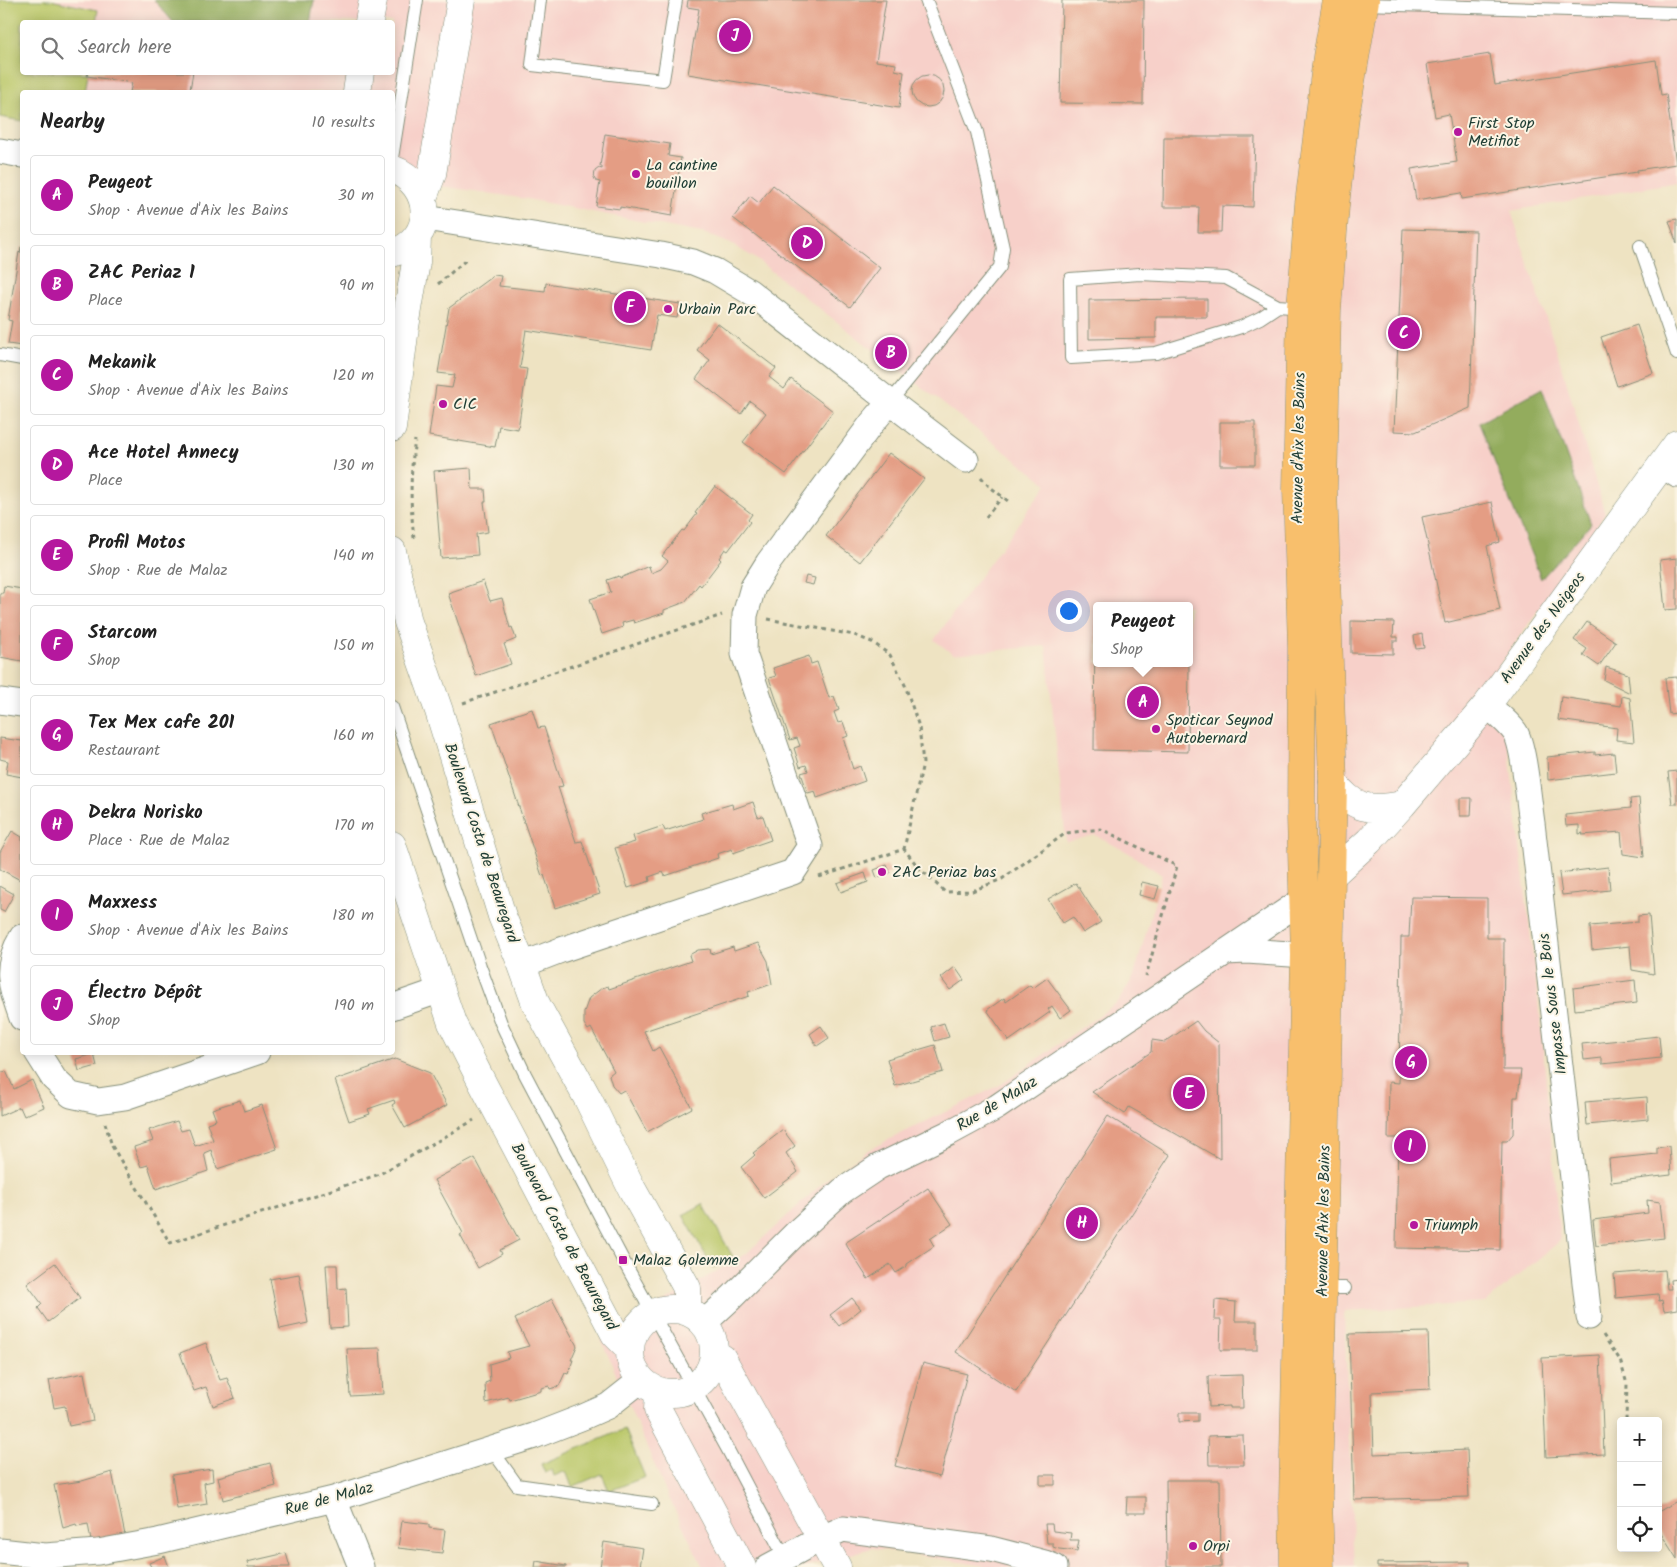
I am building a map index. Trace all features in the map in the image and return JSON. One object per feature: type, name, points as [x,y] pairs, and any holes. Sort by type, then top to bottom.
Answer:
[{"type":"main road","name":"Avenue d'Aix les Bains","points":[[1333,114],[1327,57],[1337,1]]},
{"type":"main road","name":"Avenue d'Aix les Bains","points":[[1320,1567],[1318,1496],[1321,1288],[1333,782],[1314,606],[1311,530],[1297,489],[1302,308],[1322,205],[1333,114],[1364,2]]},
{"type":"main road","name":"Avenue d'Aix les Bains","points":[[1294,1567],[1293,1500],[1321,1288],[1305,955],[1301,817],[1314,606]]},
{"type":"main road","points":[[1304,899],[1332,875]]},
{"type":"street","points":[[369,20],[373,0]]},
{"type":"street","points":[[404,431],[405,327],[422,218],[432,174],[461,0]]},
{"type":"street","points":[[357,90],[360,75]]},
{"type":"street","points":[[0,151],[20,155]]},
{"type":"street","points":[[395,170],[411,179],[419,188],[422,218],[409,245],[395,252]]},
{"type":"street","points":[[422,218],[643,252],[693,262],[715,271],[750,292],[966,460]]},
{"type":"street","points":[[522,965],[793,872],[810,846],[744,654],[745,615],[753,587],[768,563],[872,422],[890,402]]},
{"type":"street","name":"Avenue des Neigeos","points":[[1332,875],[1369,841],[1402,805],[1487,705],[1672,462]]},
{"type":"street","name":"Boulevard Costa de Beauregard","points":[[403,544],[408,622],[439,711],[502,916],[536,1004],[588,1099],[632,1189],[687,1288],[695,1317],[710,1332],[714,1342],[714,1354],[722,1358],[837,1567]]},
{"type":"street","points":[[0,701],[20,704]]},
{"type":"street","name":"Impasse Sous le Bois","points":[[1487,705],[1515,732],[1520,744],[1532,823],[1589,1317]]},
{"type":"street","points":[[1333,782],[1342,795],[1356,804],[1375,809],[1402,805]]},
{"type":"street","name":"Boulevard Costa de Beauregard","points":[[395,854],[452,1023],[615,1334],[630,1349]]},
{"type":"street","name":"Rue de Malaz","points":[[695,1317],[731,1298],[798,1231],[842,1191],[878,1166],[949,1133],[997,1107],[1304,899]]},
{"type":"street","points":[[20,940],[11,965],[11,986],[20,1012]]},
{"type":"street","points":[[1225,952],[1247,951],[1305,955]]},
{"type":"street","points":[[395,1006],[441,990]]},
{"type":"street","points":[[39,1055],[54,1079],[71,1095],[98,1101],[125,1097],[248,1055]]},
{"type":"street","points":[[653,1313],[670,1309],[695,1317]]},
{"type":"street","name":"Boulevard Costa de Beauregard","points":[[653,1313],[642,1322],[633,1334],[630,1349],[632,1366],[650,1386],[658,1410],[764,1565]]},
{"type":"street","points":[[650,1386],[676,1394],[692,1388],[703,1380],[711,1368],[714,1354]]},
{"type":"street","name":"Rue de Malaz","points":[[0,1551],[45,1556],[98,1552],[158,1541],[334,1499],[534,1436],[608,1406],[650,1386]]},
{"type":"street","points":[[334,1499],[361,1567]]},
{"type":"street","points":[[764,1565],[843,1529],[991,1549],[1045,1562],[1055,1567]]},
{"type":"lane","points":[[395,139],[417,0]]},
{"type":"lane","points":[[540,0],[532,65],[663,80],[676,0]]},
{"type":"lane","points":[[890,402],[1000,267],[1003,248],[977,132],[926,0]]},
{"type":"lane","points":[[1337,1],[1677,12]]},
{"type":"lane","points":[[1640,246],[1677,354]]},
{"type":"lane","points":[[1140,274],[1226,278],[1302,308],[1260,318],[1241,327],[1156,353],[1071,358],[1070,279],[1140,274]]},
{"type":"lane","points":[[0,355],[20,359]]},
{"type":"lane","points":[[395,716],[501,1023],[623,1260],[692,1388],[728,1450],[764,1565]]},
{"type":"lane","points":[[492,1450],[517,1485],[652,1504]]},
{"type":"path","points":[[434,287],[467,259]]},
{"type":"path","points":[[403,544],[411,508],[410,473],[404,431]]},
{"type":"path","points":[[966,460],[989,486],[1008,501]]},
{"type":"path","points":[[986,517],[1002,497]]},
{"type":"path","points":[[458,696],[460,704]]},
{"type":"path","points":[[815,878],[904,849],[919,868],[945,892],[972,891],[1002,879],[1066,833],[1101,829],[1177,866],[1146,978]]},
{"type":"path","points":[[98,1101],[112,1146],[170,1242],[380,1174],[474,1120]]},
{"type":"path","points":[[1589,1317],[1620,1360],[1627,1384],[1626,1417]]},
{"type":"shaded area","points":[[50,0],[1677,0],[1677,182],[1511,211],[1563,370],[1605,514],[1499,666],[1541,1025],[1560,1241],[1485,1303],[1344,1311],[1354,1567],[991,1567],[872,1548],[806,1567],[703,1567],[666,1492],[601,1339],[746,1254],[827,1179],[868,1150],[1002,1084],[1118,1002],[1134,976],[1162,875],[1129,853],[1095,835],[1066,842],[1046,646],[953,654],[934,640],[1047,484],[753,257],[731,244],[706,234],[527,199],[395,179],[395,90],[85,90],[88,75],[395,75],[395,20],[96,20],[98,10]]},
{"type":"green space","points":[[0,0],[50,0],[98,10],[96,20],[20,20],[20,75],[88,75],[85,90],[20,90],[20,121],[0,117]]},
{"type":"green space","points":[[154,0],[314,0],[310,20],[171,20]]},
{"type":"green space","points":[[1542,388],[1591,524],[1541,579],[1479,423]]},
{"type":"green space","points":[[703,1204],[733,1257],[713,1268],[683,1215]]},
{"type":"green space","points":[[625,1429],[645,1477],[609,1491],[602,1474],[572,1487],[566,1471],[554,1476],[552,1470],[545,1473],[541,1464]]},
{"type":"building","points":[[688,0],[886,0],[876,61],[896,64],[895,70],[904,72],[899,108],[688,74],[699,9],[687,7]]},
{"type":"building","points":[[1062,0],[1144,0],[1143,104],[1060,103]]},
{"type":"building","points":[[1490,54],[1495,85],[1656,60],[1661,95],[1666,94],[1676,164],[1637,170],[1637,172],[1462,199],[1461,193],[1416,200],[1411,169],[1457,162],[1449,114],[1435,117],[1427,64]]},
{"type":"building","points":[[192,75],[190,90],[130,90],[132,83],[87,76]]},
{"type":"building","points":[[928,75],[940,79],[944,91],[940,103],[928,107],[916,103],[912,91],[916,79]]},
{"type":"building","name":"La cantine bouillon","points":[[605,134],[670,144],[668,156],[681,158],[672,216],[620,207],[620,209],[596,206],[600,182],[594,178],[595,171],[599,168],[602,169],[602,166],[600,166]]},
{"type":"building","points":[[1164,137],[1255,137],[1253,207],[1222,206],[1221,232],[1198,232],[1199,207],[1163,207]]},
{"type":"building","points":[[773,185],[880,268],[850,307],[733,218],[750,196],[759,203]]},
{"type":"building","points":[[1677,219],[1677,244],[1669,221]]},
{"type":"building","points":[[1403,229],[1476,231],[1470,408],[1415,432],[1394,431]]},
{"type":"building","points":[[19,252],[20,346],[8,344],[12,321],[8,320]]},
{"type":"building","points":[[494,275],[501,276],[499,286],[545,291],[546,283],[680,304],[677,318],[657,315],[651,350],[526,330],[520,368],[527,369],[518,429],[499,426],[495,447],[429,436],[436,386],[452,388],[455,375],[438,373],[449,308]]},
{"type":"building","points":[[1207,299],[1207,317],[1156,317],[1156,338],[1089,339],[1089,300]]},
{"type":"building","points":[[717,323],[776,368],[769,377],[784,389],[791,379],[833,411],[786,474],[743,442],[766,413],[750,401],[741,414],[696,379],[710,360],[697,350]]},
{"type":"building","points":[[1637,325],[1653,373],[1617,386],[1601,337]]},
{"type":"building","points":[[888,346],[899,354],[894,360],[883,352]]},
{"type":"building","points":[[1220,422],[1255,422],[1255,465],[1220,465]]},
{"type":"building","points":[[889,453],[924,479],[860,562],[826,536]]},
{"type":"building","points":[[471,468],[472,489],[485,489],[486,502],[484,502],[488,532],[476,534],[478,555],[441,558],[434,471]]},
{"type":"building","points":[[715,486],[752,514],[748,520],[750,522],[728,551],[725,549],[719,558],[721,560],[701,586],[699,584],[685,602],[664,610],[664,613],[634,623],[633,620],[622,623],[623,627],[602,634],[590,599],[611,592],[607,580],[619,576],[620,578],[649,566],[651,573],[661,569],[668,561],[662,556],[697,514],[695,513]]},
{"type":"building","points":[[1492,502],[1500,542],[1487,546],[1500,610],[1445,623],[1422,517]]},
{"type":"building","points":[[1677,558],[1677,609],[1665,610],[1660,560]]},
{"type":"building","points":[[806,576],[815,578],[813,585],[804,583]]},
{"type":"building","points":[[483,581],[490,601],[502,598],[510,628],[512,627],[516,639],[504,644],[511,664],[476,676],[448,593]]},
{"type":"building","points":[[4,586],[20,589],[20,661],[0,657],[0,593],[3,593]]},
{"type":"building","points":[[1351,621],[1394,622],[1393,637],[1398,637],[1398,641],[1393,641],[1393,654],[1351,653]]},
{"type":"building","points":[[1587,622],[1616,642],[1599,666],[1583,655],[1587,649],[1574,640]]},
{"type":"building","points":[[1422,634],[1424,648],[1416,649],[1414,636]]},
{"type":"building","points":[[809,656],[811,664],[817,662],[829,698],[834,696],[839,710],[834,712],[838,723],[843,722],[848,736],[843,738],[853,769],[860,766],[865,781],[817,798],[815,791],[808,793],[801,773],[808,771],[806,765],[800,767],[794,748],[800,746],[797,738],[790,740],[769,678],[776,676],[773,668]]},
{"type":"building","points":[[1095,667],[1189,667],[1188,752],[1094,750]]},
{"type":"building","points":[[1606,667],[1628,674],[1630,693],[1604,680]]},
{"type":"building","points":[[1677,677],[1677,713],[1669,714],[1665,678]]},
{"type":"building","points":[[1622,696],[1630,698],[1634,742],[1616,740],[1617,728],[1558,720],[1561,697],[1621,706]]},
{"type":"building","points":[[532,709],[538,728],[544,727],[563,786],[558,787],[576,842],[582,841],[600,894],[555,908],[544,875],[542,876],[491,723]]},
{"type":"building","points":[[0,738],[20,741],[20,777],[6,774],[8,761],[0,759]]},
{"type":"building","points":[[1595,752],[1595,755],[1614,753],[1616,772],[1548,780],[1547,757]]},
{"type":"building","points":[[1677,771],[1677,804],[1672,804],[1668,772]]},
{"type":"building","points":[[1460,798],[1472,798],[1471,816],[1460,816]]},
{"type":"building","points":[[1639,798],[1644,857],[1623,854],[1621,832],[1582,835],[1583,833],[1579,834],[1579,825],[1566,826],[1565,815],[1631,808],[1630,799]]},
{"type":"building","points":[[753,802],[758,817],[763,816],[771,840],[733,853],[732,849],[717,854],[718,858],[665,876],[663,872],[649,877],[650,881],[628,888],[615,848],[635,842],[633,836],[663,826],[665,831],[703,819],[701,813],[732,804],[733,809]]},
{"type":"building","points":[[12,831],[20,836],[20,880],[0,869],[0,852]]},
{"type":"building","name":"ZAC Periaz bas","points":[[887,865],[890,873],[877,878],[874,870]]},
{"type":"building","points":[[1608,867],[1610,890],[1562,895],[1559,873]]},
{"type":"building","points":[[865,873],[868,882],[841,892],[837,883]]},
{"type":"building","points":[[1142,882],[1159,886],[1155,899],[1139,895]]},
{"type":"building","points":[[1076,883],[1101,922],[1083,933],[1073,917],[1063,923],[1048,899]]},
{"type":"building","points":[[0,886],[14,894],[4,912],[0,910]]},
{"type":"building","points":[[1411,897],[1487,898],[1487,938],[1504,938],[1503,1070],[1521,1070],[1518,1097],[1514,1097],[1513,1134],[1507,1141],[1502,1141],[1500,1250],[1396,1248],[1398,1138],[1388,1138],[1389,1082],[1399,1083],[1401,937],[1409,937]]},
{"type":"building","points":[[1649,915],[1654,974],[1632,970],[1630,946],[1592,950],[1590,926],[1638,922],[1638,916]]},
{"type":"building","points":[[758,943],[768,961],[772,984],[748,992],[749,996],[644,1031],[653,1051],[659,1047],[692,1108],[647,1132],[624,1090],[619,1093],[612,1085],[609,1075],[614,1071],[591,1028],[588,1030],[584,1024],[584,1012],[589,998],[602,988],[608,986],[609,989],[691,961],[689,955],[698,950],[710,949],[711,954],[733,947],[734,951]]},
{"type":"building","points":[[955,967],[964,980],[950,990],[941,978]]},
{"type":"building","points":[[1047,978],[1071,1010],[1060,1018],[1052,1006],[1048,1009],[1050,1012],[1009,1041],[987,1010],[1004,998],[1006,1002],[1030,985],[1033,988]]},
{"type":"building","points":[[1635,980],[1637,1003],[1575,1010],[1573,988]]},
{"type":"building","points":[[1196,1021],[1204,1031],[1219,1043],[1220,1159],[1129,1107],[1125,1114],[1092,1092],[1151,1052],[1152,1040],[1165,1042]]},
{"type":"building","points":[[944,1023],[949,1037],[935,1041],[931,1027]]},
{"type":"building","points":[[821,1026],[829,1038],[817,1046],[810,1034]]},
{"type":"building","points":[[1659,1036],[1661,1058],[1602,1064],[1602,1058],[1584,1060],[1582,1044]]},
{"type":"building","points":[[935,1045],[943,1072],[895,1086],[887,1059]]},
{"type":"building","points":[[94,1055],[97,1066],[79,1071],[76,1059]]},
{"type":"building","points":[[395,1059],[430,1073],[447,1105],[405,1128],[392,1105],[395,1103],[394,1100],[368,1109],[370,1114],[349,1121],[335,1080]]},
{"type":"building","points":[[6,1071],[14,1089],[32,1080],[44,1107],[24,1116],[20,1107],[0,1116],[0,1073]]},
{"type":"building","points":[[1647,1097],[1648,1119],[1587,1125],[1585,1102]]},
{"type":"building","points":[[240,1100],[244,1111],[262,1105],[277,1149],[217,1169],[211,1150],[204,1153],[208,1171],[156,1189],[148,1165],[141,1167],[134,1147],[153,1141],[149,1130],[177,1121],[181,1131],[189,1129],[195,1146],[213,1140],[207,1123],[216,1120],[212,1109]]},
{"type":"building","points":[[1108,1116],[1170,1155],[1016,1392],[956,1352]]},
{"type":"building","points":[[783,1130],[795,1146],[786,1153],[798,1172],[764,1198],[741,1167],[755,1155],[753,1153]]},
{"type":"building","points":[[1669,1146],[1671,1175],[1611,1182],[1609,1159],[1657,1154],[1657,1148]]},
{"type":"building","points":[[475,1158],[519,1240],[500,1250],[502,1254],[478,1268],[460,1235],[463,1233],[434,1180]]},
{"type":"building","points":[[928,1188],[952,1224],[930,1239],[934,1246],[907,1264],[907,1266],[896,1273],[890,1264],[868,1279],[845,1243]]},
{"type":"building","points":[[1647,1200],[1660,1202],[1664,1238],[1596,1246],[1593,1220],[1648,1213]]},
{"type":"building","points":[[55,1263],[80,1298],[48,1322],[38,1308],[42,1304],[27,1284]]},
{"type":"building","points":[[326,1265],[337,1265],[338,1289],[346,1288],[348,1327],[330,1328]]},
{"type":"building","points":[[1665,1270],[1667,1289],[1671,1289],[1670,1280],[1677,1279],[1677,1309],[1664,1311],[1662,1300],[1659,1301],[1658,1294],[1616,1298],[1614,1274]]},
{"type":"building","points":[[299,1274],[308,1323],[280,1329],[270,1279]]},
{"type":"building","points":[[852,1298],[861,1309],[839,1326],[830,1315]]},
{"type":"building","points":[[552,1299],[577,1346],[568,1374],[565,1373],[559,1386],[550,1389],[549,1386],[541,1388],[541,1391],[510,1400],[509,1397],[486,1403],[485,1383],[490,1381],[489,1364],[509,1358],[507,1352],[529,1346],[515,1319]]},
{"type":"building","points":[[1215,1300],[1236,1302],[1235,1321],[1257,1321],[1257,1350],[1220,1350],[1221,1320],[1214,1320]]},
{"type":"building","points":[[1428,1332],[1430,1389],[1372,1392],[1374,1454],[1467,1450],[1469,1497],[1354,1500],[1349,1334]]},
{"type":"building","points":[[206,1343],[220,1380],[227,1378],[235,1398],[213,1406],[206,1387],[194,1391],[180,1353]]},
{"type":"building","points":[[380,1348],[383,1394],[350,1396],[347,1349]]},
{"type":"building","points":[[1600,1355],[1604,1454],[1546,1457],[1542,1358]]},
{"type":"building","points":[[923,1363],[967,1374],[940,1477],[895,1466]]},
{"type":"building","points":[[84,1373],[93,1421],[69,1426],[65,1406],[54,1408],[49,1380]]},
{"type":"building","points":[[1242,1375],[1243,1408],[1230,1408],[1230,1406],[1209,1407],[1208,1376]]},
{"type":"building","points":[[1179,1413],[1198,1413],[1198,1421],[1179,1422]]},
{"type":"building","points":[[1243,1435],[1244,1465],[1209,1465],[1208,1436]]},
{"type":"building","points":[[270,1463],[276,1486],[223,1500],[218,1477]]},
{"type":"building","points":[[212,1469],[213,1481],[204,1483],[207,1504],[177,1509],[172,1475]]},
{"type":"building","points":[[112,1472],[125,1535],[91,1541],[88,1524],[77,1526],[76,1524],[63,1528],[54,1485],[82,1481]]},
{"type":"building","points":[[1040,1475],[1055,1475],[1055,1485],[1040,1485]]},
{"type":"building","points":[[1166,1480],[1220,1480],[1221,1567],[1167,1567]]},
{"type":"building","points":[[1127,1497],[1146,1497],[1146,1513],[1126,1513]]},
{"type":"building","points":[[1677,1501],[1677,1559],[1662,1535],[1662,1510]]},
{"type":"building","points":[[402,1521],[429,1524],[429,1528],[445,1530],[442,1553],[398,1548]]},
{"type":"building","points":[[1045,1524],[1052,1524],[1053,1531],[1071,1533],[1070,1540],[1079,1540],[1077,1551],[1059,1549],[1053,1547],[1053,1543],[1047,1543]]},
{"type":"building","points":[[604,1542],[643,1548],[640,1567],[600,1567]]},
{"type":"building","points":[[286,1553],[290,1567],[248,1567],[247,1562]]},
{"type":"building","points":[[165,1556],[169,1567],[151,1567],[149,1563]]},
{"type":"building","points":[[536,1561],[566,1566],[566,1567],[535,1567]]},
{"type":"building","points":[[1470,1562],[1470,1567],[1377,1567],[1377,1563]]},
{"type":"place","name":"Électro Dépôt","points":[[735,36]]},
{"type":"place","name":"First Stop Metifiot","points":[[1458,132]]},
{"type":"place","name":"La cantine bouillon","points":[[636,174]]},
{"type":"place","name":"Ace Hotel Annecy","points":[[807,243]]},
{"type":"place","name":"Starcom","points":[[630,307]]},
{"type":"place","name":"Urbain Parc","points":[[668,309]]},
{"type":"place","name":"Mekanik","points":[[1404,333]]},
{"type":"place","name":"ZAC Periaz 1","points":[[891,353]]},
{"type":"place","name":"CIC","points":[[443,404]]},
{"type":"place","name":"Peugeot","points":[[1143,702]]},
{"type":"place","name":"Spoticar Seynod Autobernard","points":[[1156,729]]},
{"type":"place","name":"ZAC Periaz bas","points":[[882,872]]},
{"type":"place","name":"Tex Mex cafe 201","points":[[1411,1062]]},
{"type":"place","name":"Profil Motos","points":[[1189,1093]]},
{"type":"place","name":"Maxxess","points":[[1410,1146]]},
{"type":"place","name":"Dekra Norisko","points":[[1082,1223]]},
{"type":"place","name":"Triumph","points":[[1414,1225]]},
{"type":"place","name":"Malaz Golemme","points":[[623,1260]]},
{"type":"place","name":"Orpi","points":[[1193,1546]]}]
